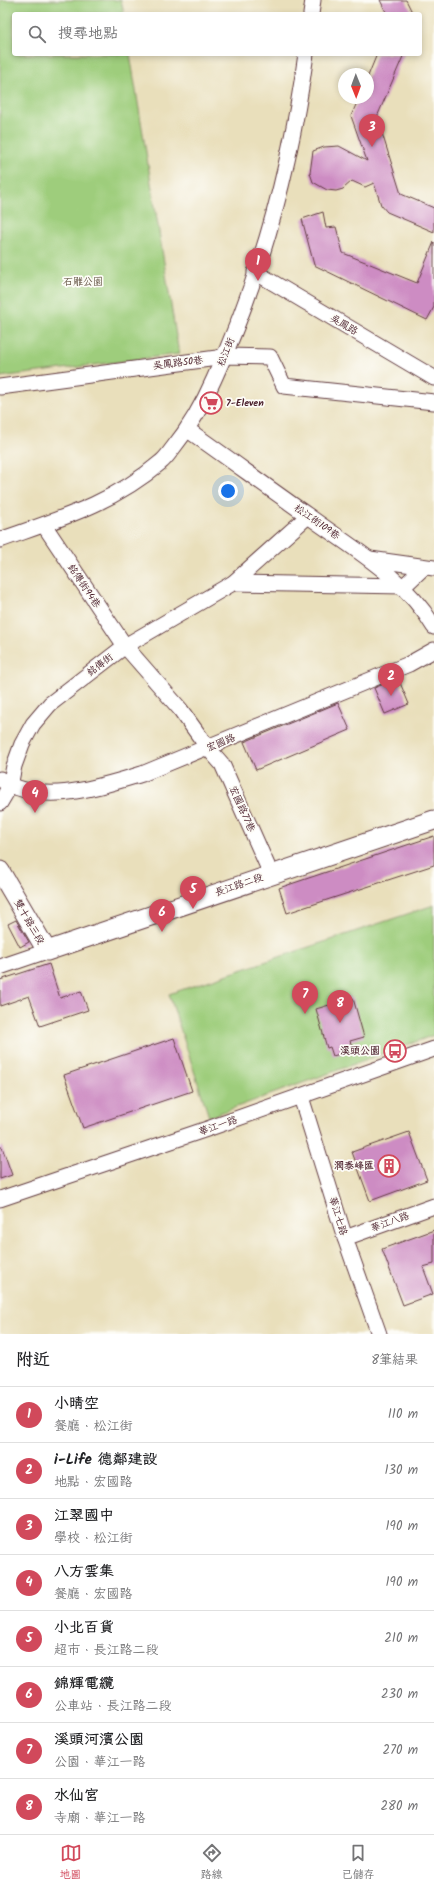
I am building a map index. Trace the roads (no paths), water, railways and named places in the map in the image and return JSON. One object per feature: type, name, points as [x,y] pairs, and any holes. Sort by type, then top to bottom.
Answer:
[{"type":"street","points":[[311,12],[313,0]]},
{"type":"street","name":"松江街","points":[[0,540],[44,525],[100,503],[162,462],[188,430],[204,400],[224,356],[255,272],[281,184],[299,110],[306,56]]},
{"type":"street","name":"吳鳳路","points":[[255,272],[434,378]]},
{"type":"street","name":"吳鳳路50巷","points":[[0,387],[224,356],[270,357],[284,386],[434,402]]},
{"type":"street","name":"松江街109巷","points":[[188,430],[368,558],[404,586],[434,626]]},
{"type":"street","name":"銘傳街","points":[[0,802],[5,782],[22,744],[33,724],[50,704],[125,646],[232,583],[308,516]]},
{"type":"street","name":"銘傳街94巷","points":[[44,525],[125,646],[180,709],[208,748]]},
{"type":"street","points":[[368,558],[428,568]]},
{"type":"street","points":[[232,583],[404,586],[428,568]]},
{"type":"street","name":"宏國路","points":[[5,782],[40,792],[71,792],[142,774],[409,664],[434,650]]},
{"type":"street","name":"宏國路77巷","points":[[208,748],[222,764],[271,874]]},
{"type":"street","name":"長江路二段","points":[[0,968],[271,874],[434,820]]},
{"type":"street","name":"雙十路三段","points":[[0,871],[47,952]]},
{"type":"street","name":"華江一路","points":[[0,1199],[301,1097],[434,1049]]},
{"type":"street","name":"華江七路","points":[[301,1097],[345,1238],[379,1334]]},
{"type":"street","name":"華江八路","points":[[345,1238],[434,1206]]},
{"type":"place","name":"江翠國中","points":[[372,147]]},
{"type":"place","name":"小晴空","points":[[258,281]]},
{"type":"place","name":"7-Eleven","points":[[211,403]]},
{"type":"place","name":"i-Life 德鄰建設","points":[[391,696]]},
{"type":"place","name":"八方雲集","points":[[35,813]]},
{"type":"place","name":"小北百貨","points":[[193,909]]},
{"type":"place","name":"錦輝電纜","points":[[162,932]]},
{"type":"place","name":"溪頭河濱公園","points":[[305,1014]]},
{"type":"place","name":"水仙宮","points":[[340,1023]]},
{"type":"place","name":"溪頭公園","points":[[395,1051]]},
{"type":"place","name":"潤泰峰匯","points":[[389,1166]]},
{"type":"park label","name":"石雕公園","points":[[83,282]]}]
